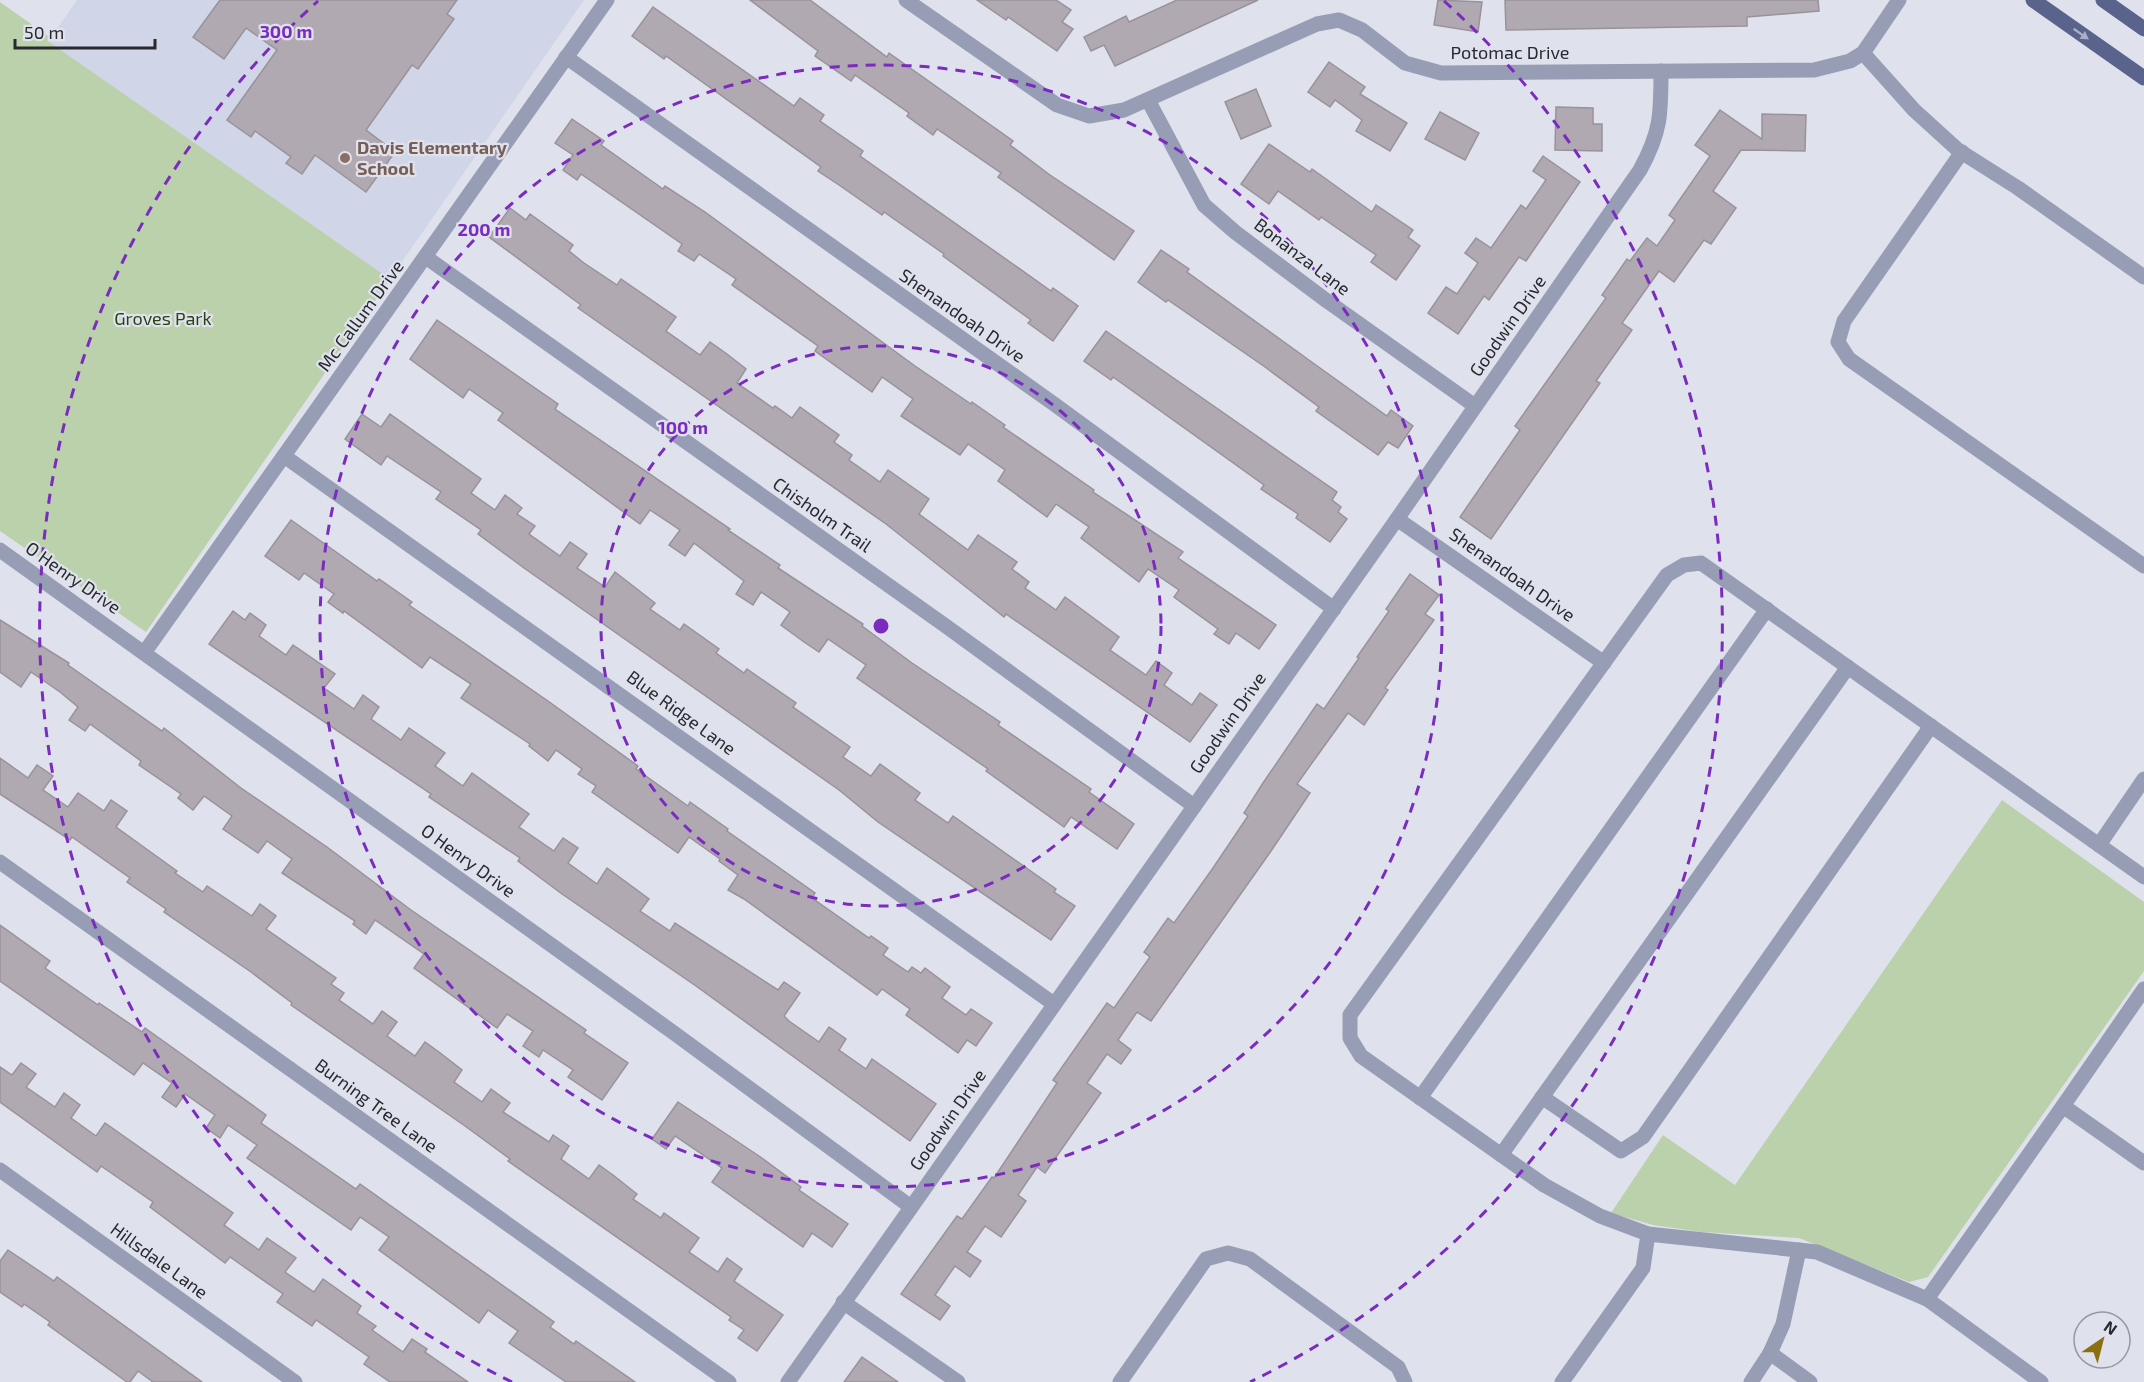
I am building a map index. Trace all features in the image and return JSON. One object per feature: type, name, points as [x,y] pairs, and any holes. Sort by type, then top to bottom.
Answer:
[{"type":"main road","points":[[2033,0],[2144,78]]},
{"type":"main road","points":[[2103,0],[2144,29]]},
{"type":"street","name":"Mc Callum Drive","points":[[144,653],[427,258],[607,0]]},
{"type":"street","name":"Potomac Drive","points":[[906,0],[1057,105],[1089,116],[1124,110],[1317,24],[1339,20],[1362,30],[1405,63],[1441,73],[1814,70],[1850,61],[1863,53]]},
{"type":"street","points":[[1899,0],[1863,53],[1914,110],[1962,152],[2144,277]]},
{"type":"street","name":"Shenandoah Drive","points":[[567,57],[946,330],[1054,404],[1334,609]]},
{"type":"street","name":"Goodwin Drive","points":[[788,1382],[1334,609],[1640,170],[1654,145],[1660,120],[1661,71]]},
{"type":"street","name":"Bonanza Lane","points":[[1148,100],[1204,205],[1235,232],[1318,294],[1475,406]]},
{"type":"street","points":[[1962,152],[1844,321],[1838,342],[1850,359],[2144,566]]},
{"type":"street","name":"Chisholm Trail","points":[[427,258],[943,624],[1194,806]]},
{"type":"street","name":"Blue Ridge Lane","points":[[284,456],[1054,1004]]},
{"type":"street","name":"Shenandoah Drive","points":[[1397,519],[1604,663]]},
{"type":"street","name":"O Henry Drive","points":[[0,550],[674,1033],[911,1207]]},
{"type":"street","points":[[2041,1382],[1927,1299],[1817,1252],[1648,1234],[1600,1216],[1544,1185],[1361,1056],[1350,1038],[1350,1015],[1667,575],[1684,566],[1701,563],[2144,877]]},
{"type":"street","points":[[1420,1098],[1767,609]]},
{"type":"street","points":[[1501,1155],[1848,668]]},
{"type":"street","points":[[1542,1097],[1621,1151],[1643,1137],[1700,1060],[1931,726]]},
{"type":"street","points":[[2099,845],[2144,778]]},
{"type":"street","name":"Burning Tree Lane","points":[[0,862],[729,1382]]},
{"type":"street","points":[[1927,1299],[2144,989]]},
{"type":"street","points":[[2063,1106],[2144,1163]]},
{"type":"street","name":"Hillsdale Lane","points":[[0,1170],[295,1382]]},
{"type":"street","points":[[1562,1382],[1643,1268],[1648,1234]]},
{"type":"street","points":[[1751,1382],[1770,1353],[1783,1324],[1799,1250]]},
{"type":"street","points":[[1120,1382],[1206,1259],[1228,1253],[1250,1259],[1352,1333],[1398,1367],[1405,1382]]},
{"type":"street","points":[[843,1302],[958,1382]]},
{"type":"street","points":[[1770,1353],[1810,1382]]},
{"type":"shaded area","name":"Davis Elementary School","points":[[77,0],[584,0],[390,279],[48,42]]},
{"type":"green space","name":"Groves Park","points":[[0,2],[51,38],[49,42],[390,279],[146,632],[0,531]]},
{"type":"green space","points":[[2002,800],[2144,902],[2144,971],[1928,1277],[1909,1282],[1799,1238],[1702,1232],[1653,1225],[1611,1213],[1663,1135],[1735,1185]]},
{"type":"building","points":[[220,0],[457,0],[447,14],[454,19],[418,69],[412,65],[366,130],[395,152],[366,192],[315,155],[302,174],[286,163],[291,157],[255,131],[251,137],[227,120],[277,50],[246,28],[224,59],[193,37]]},
{"type":"building","points":[[750,0],[810,0],[887,57],[889,53],[1013,141],[1010,145],[1050,175],[1134,231],[1114,260],[998,177],[1001,173],[937,129],[933,135],[907,116],[909,113],[855,75],[851,81],[815,56],[818,51]]},
{"type":"building","points":[[977,0],[1056,0],[1071,10],[1062,22],[1073,29],[1057,51],[1008,17],[1006,20]]},
{"type":"building","points":[[1177,0],[1258,0],[1115,66],[1104,45],[1091,51],[1084,37],[1126,16],[1129,22]]},
{"type":"building","points":[[1438,0],[1482,2],[1478,32],[1434,25]]},
{"type":"building","points":[[1505,0],[1818,0],[1819,11],[1747,17],[1747,26],[1506,30]]},
{"type":"building","points":[[653,7],[794,106],[800,98],[824,115],[820,121],[863,151],[860,156],[1051,291],[1053,288],[1078,306],[1053,341],[1028,323],[1031,320],[943,256],[944,254],[884,212],[882,215],[818,171],[821,167],[666,56],[664,59],[632,36]]},
{"type":"building","points":[[1329,62],[1365,87],[1360,94],[1407,123],[1390,151],[1356,131],[1362,120],[1335,100],[1330,107],[1308,92]]},
{"type":"building","points":[[1256,89],[1271,126],[1241,139],[1225,102]]},
{"type":"building","points":[[1556,107],[1593,108],[1593,124],[1602,124],[1602,151],[1555,150]]},
{"type":"building","points":[[1720,110],[1762,139],[1762,114],[1806,115],[1805,151],[1741,150],[1713,191],[1736,208],[1711,244],[1704,240],[1674,282],[1659,271],[1622,323],[1632,330],[1596,381],[1600,383],[1491,539],[1460,517],[1520,430],[1515,426],[1606,298],[1602,295],[1627,259],[1630,261],[1647,238],[1657,246],[1675,220],[1669,215],[1710,156],[1695,145]]},
{"type":"building","points":[[1440,112],[1479,133],[1465,160],[1425,139]]},
{"type":"building","points":[[572,119],[604,141],[601,145],[663,189],[665,186],[705,212],[915,366],[971,404],[972,402],[1005,425],[1003,427],[1094,490],[1093,492],[1183,552],[1178,558],[1276,625],[1259,649],[1236,633],[1229,644],[1214,634],[1218,629],[1174,597],[1179,590],[1148,569],[1139,582],[1081,538],[1089,527],[1056,504],[1047,517],[998,481],[1005,470],[968,444],[960,455],[901,416],[913,399],[882,377],[872,392],[815,351],[818,346],[732,285],[736,279],[699,254],[694,261],[678,251],[682,244],[581,174],[577,180],[563,170],[573,155],[555,143]]},
{"type":"building","points":[[1269,144],[1310,172],[1312,169],[1372,212],[1376,205],[1413,230],[1408,237],[1420,246],[1396,280],[1371,262],[1376,255],[1321,217],[1319,220],[1278,191],[1269,204],[1241,184]]},
{"type":"building","points":[[1543,156],[1580,182],[1526,261],[1519,257],[1489,300],[1484,296],[1458,334],[1428,313],[1446,287],[1457,294],[1478,263],[1465,253],[1476,238],[1491,248],[1521,205],[1526,209],[1546,180],[1533,171]]},
{"type":"building","points":[[510,208],[526,220],[530,214],[573,245],[569,251],[584,263],[617,285],[621,279],[676,317],[666,331],[700,355],[710,342],[727,354],[746,369],[737,383],[792,418],[800,407],[839,435],[834,442],[852,455],[849,460],[880,482],[888,470],[929,499],[919,514],[968,550],[978,535],[1017,562],[1012,569],[1029,582],[1025,588],[1056,610],[1065,597],[1119,637],[1110,650],[1146,675],[1156,661],[1172,673],[1164,685],[1192,705],[1200,693],[1217,705],[1190,742],[1006,614],[1004,617],[886,524],[578,308],[581,305],[489,237]]},
{"type":"building","points":[[1161,250],[1189,269],[1187,272],[1387,416],[1391,410],[1413,426],[1398,448],[1388,442],[1378,455],[1316,411],[1319,407],[1265,367],[1138,282]]},
{"type":"building","points":[[437,320],[558,404],[555,409],[730,529],[728,530],[780,565],[778,568],[863,624],[862,626],[912,663],[1000,722],[998,725],[1091,789],[1089,792],[1134,824],[1117,849],[1071,817],[1064,827],[986,771],[988,769],[857,678],[866,665],[828,639],[819,652],[804,642],[781,625],[790,612],[761,592],[753,605],[736,594],[744,581],[694,543],[685,556],[669,545],[680,530],[650,510],[640,524],[498,420],[503,413],[469,389],[463,398],[410,359]]},
{"type":"building","points":[[1106,331],[1337,492],[1332,500],[1341,507],[1338,512],[1347,519],[1330,542],[1296,518],[1298,514],[1261,489],[1264,485],[1113,377],[1111,380],[1084,361]]},
{"type":"building","points":[[362,414],[381,427],[390,414],[481,479],[471,493],[495,510],[505,495],[522,508],[517,514],[535,526],[529,534],[560,556],[570,542],[587,554],[577,568],[605,587],[615,572],[655,603],[650,609],[680,630],[684,624],[719,649],[716,653],[744,673],[747,669],[796,703],[793,707],[850,747],[843,757],[871,776],[880,764],[920,793],[915,800],[948,823],[953,816],[1056,889],[1054,892],[1075,906],[1051,940],[878,822],[839,790],[524,568],[478,534],[481,530],[436,499],[441,492],[387,456],[381,465],[345,439]]},
{"type":"building","points":[[291,520],[377,581],[379,579],[412,602],[409,605],[548,701],[638,766],[636,769],[688,806],[690,802],[728,829],[727,831],[815,893],[812,898],[869,938],[871,936],[888,948],[883,955],[908,972],[912,967],[921,973],[925,968],[950,987],[942,998],[966,1015],[971,1009],[992,1023],[976,1046],[967,1040],[958,1053],[906,1015],[910,1009],[882,989],[877,995],[744,899],[728,890],[738,875],[719,861],[720,859],[689,837],[678,853],[592,792],[596,786],[578,774],[582,769],[556,750],[548,761],[529,746],[530,744],[461,698],[471,684],[430,657],[422,668],[344,611],[343,613],[328,602],[334,594],[304,573],[299,580],[265,556]]},
{"type":"building","points":[[1410,574],[1439,595],[1425,614],[1434,620],[1385,688],[1388,690],[1364,725],[1348,713],[1297,784],[1310,793],[1151,1021],[1137,1012],[1118,1040],[1131,1050],[1121,1064],[1107,1054],[1087,1083],[1101,1093],[1045,1173],[1037,1167],[1018,1195],[1026,1201],[1001,1237],[985,1226],[967,1252],[981,1261],[970,1277],[955,1266],[935,1295],[950,1306],[940,1320],[901,1294],[957,1216],[962,1219],[992,1177],[994,1178],[1057,1083],[1053,1080],[1107,1003],[1114,1008],[1150,957],[1144,952],[1168,918],[1174,923],[1213,868],[1248,816],[1244,813],[1263,783],[1317,704],[1324,709],[1389,611],[1386,609]]},
{"type":"building","points":[[233,611],[245,620],[250,613],[266,625],[259,636],[286,655],[293,645],[335,674],[324,688],[354,709],[363,695],[379,707],[371,719],[401,740],[409,728],[445,753],[435,766],[463,786],[472,773],[529,814],[519,827],[554,851],[563,838],[578,848],[568,863],[597,884],[607,868],[649,899],[640,911],[670,931],[675,923],[778,990],[784,982],[800,993],[784,1016],[789,1021],[819,1042],[829,1027],[846,1039],[839,1050],[866,1069],[872,1059],[936,1104],[910,1141],[696,986],[562,894],[518,861],[520,858],[429,797],[431,794],[209,644]]},
{"type":"building","points":[[0,620],[69,663],[68,665],[162,731],[164,728],[241,788],[327,847],[411,910],[586,1030],[584,1033],[628,1063],[602,1100],[568,1077],[573,1070],[543,1050],[539,1057],[523,1046],[533,1031],[507,1014],[497,1028],[414,968],[424,954],[375,920],[366,934],[353,924],[355,921],[282,873],[292,859],[267,841],[258,853],[223,829],[232,816],[204,796],[193,810],[178,798],[181,794],[139,765],[141,761],[90,724],[85,731],[69,720],[78,707],[60,692],[31,672],[21,687],[0,672]]},
{"type":"building","points":[[0,758],[28,778],[37,765],[53,776],[43,790],[68,807],[78,793],[104,811],[111,800],[127,811],[116,827],[203,892],[207,886],[252,916],[260,904],[276,916],[266,929],[336,978],[331,984],[344,993],[339,1000],[373,1024],[382,1011],[397,1022],[387,1036],[415,1056],[425,1042],[462,1070],[454,1082],[482,1102],[491,1089],[510,1103],[503,1112],[549,1142],[553,1135],[569,1146],[561,1159],[589,1179],[599,1165],[637,1194],[633,1199],[661,1218],[664,1213],[699,1238],[689,1252],[718,1272],[727,1258],[742,1269],[734,1281],[783,1315],[757,1351],[738,1338],[744,1330],[729,1320],[731,1317],[508,1161],[510,1159],[465,1126],[291,1005],[292,1003],[251,972],[164,912],[166,909],[127,882],[130,878],[72,837],[70,840],[0,794]]},
{"type":"building","points":[[0,925],[50,961],[45,968],[142,1032],[145,1028],[266,1115],[261,1123],[356,1189],[360,1184],[554,1322],[550,1327],[574,1344],[576,1341],[635,1382],[566,1382],[509,1343],[518,1331],[488,1310],[479,1323],[379,1250],[389,1237],[360,1217],[351,1230],[247,1158],[257,1145],[228,1125],[220,1138],[206,1128],[215,1115],[185,1094],[176,1107],[162,1097],[172,1083],[143,1063],[134,1075],[0,981]]},
{"type":"building","points":[[21,1063],[36,1074],[26,1087],[55,1107],[64,1093],[80,1105],[71,1118],[96,1136],[105,1123],[233,1213],[224,1225],[259,1250],[267,1238],[296,1258],[285,1272],[314,1292],[323,1279],[361,1306],[357,1313],[376,1326],[372,1330],[403,1352],[412,1339],[427,1349],[425,1352],[468,1382],[390,1382],[364,1364],[369,1357],[316,1320],[312,1326],[277,1302],[283,1294],[230,1257],[225,1263],[150,1207],[153,1202],[101,1166],[97,1172],[0,1102],[0,1067],[12,1075]]},
{"type":"building","points":[[678,1102],[759,1156],[801,1187],[799,1190],[848,1224],[832,1247],[812,1233],[803,1247],[712,1182],[722,1168],[675,1136],[666,1149],[652,1139]]},
{"type":"building","points":[[8,1250],[54,1281],[57,1277],[202,1382],[153,1382],[138,1371],[130,1382],[127,1382],[48,1325],[50,1322],[24,1304],[22,1307],[0,1292],[0,1261]]},
{"type":"building","points":[[862,1357],[898,1382],[844,1382]]},
{"type":"place","name":"Davis Elementary School","points":[[345,158]]}]
